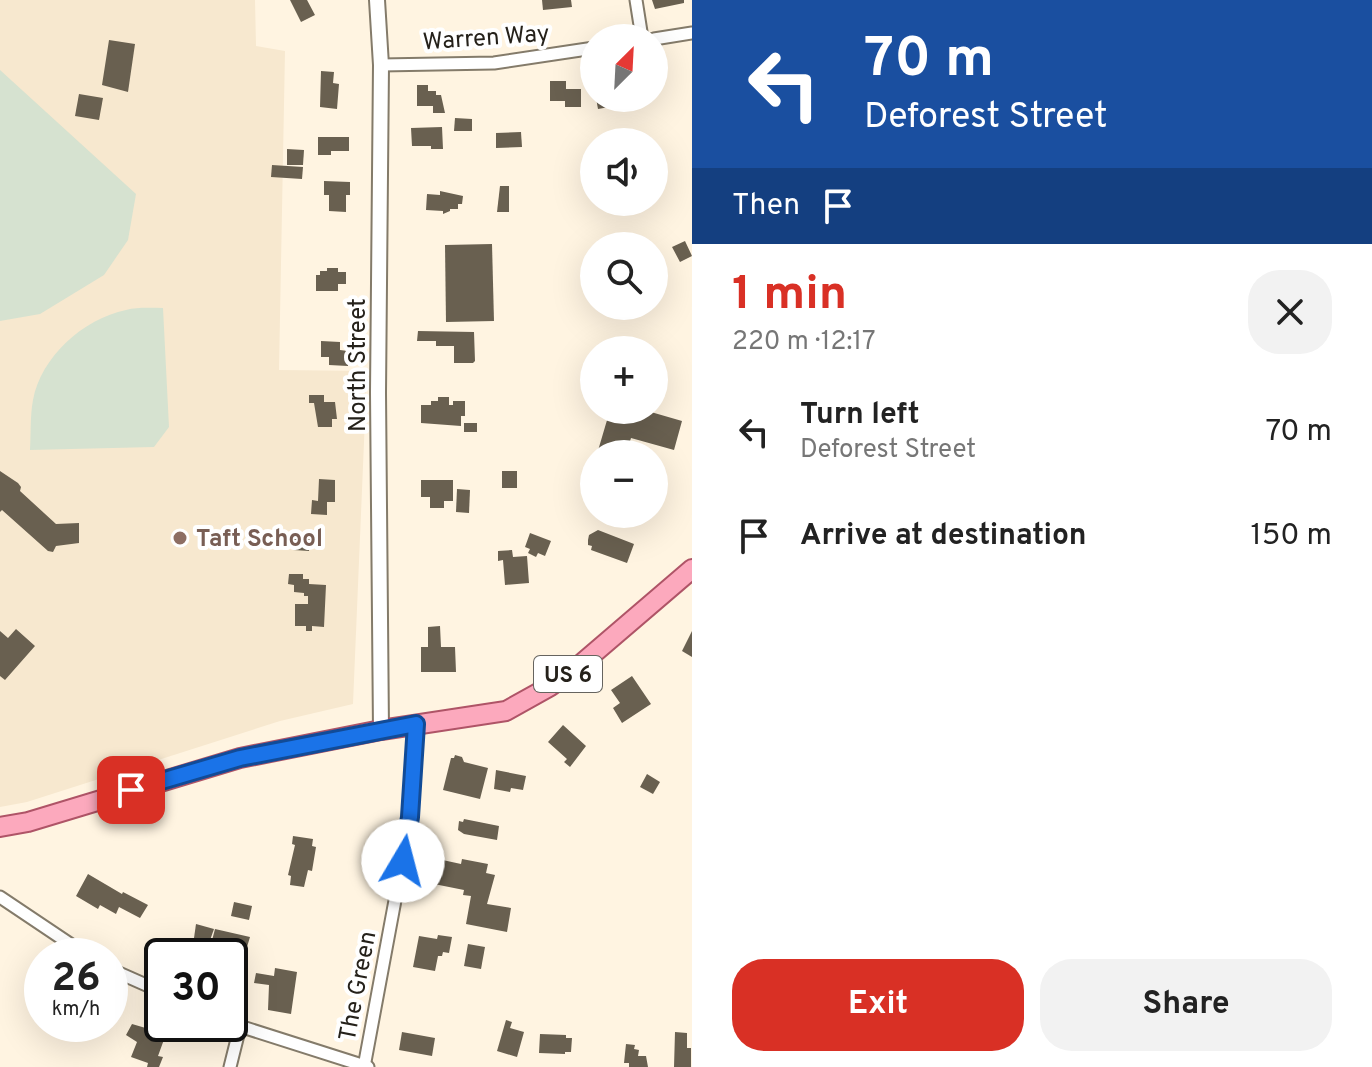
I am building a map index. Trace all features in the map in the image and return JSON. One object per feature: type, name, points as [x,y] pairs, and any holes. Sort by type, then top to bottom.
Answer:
[{"type":"main road","name":"US 6","points":[[0,827],[28,822],[240,758],[381,730],[506,711],[580,665],[692,569]]},
{"type":"street","name":"North Street","points":[[377,0],[381,65],[378,393],[381,730]]},
{"type":"street","points":[[636,0],[640,24]]},
{"type":"street","points":[[668,37],[692,33]]},
{"type":"street","name":"Warren Way","points":[[381,65],[494,63],[580,50]]},
{"type":"street","name":"The Green","points":[[365,1067],[405,849],[416,724]]},
{"type":"street","points":[[0,897],[61,938]]},
{"type":"street","points":[[248,1029],[365,1067]]},
{"type":"street","points":[[230,1067],[233,1042]]},
{"type":"shaded area","name":"Taft School","points":[[0,0],[255,0],[256,46],[285,51],[279,370],[367,371],[353,704],[280,721],[27,802],[0,807]]},
{"type":"green space","points":[[0,70],[136,194],[128,240],[104,275],[40,314],[0,321]]},
{"type":"green space","points":[[135,308],[163,308],[169,427],[154,447],[30,450],[32,406],[38,384],[45,369],[66,342],[94,322],[110,315]]},
{"type":"building","points":[[290,0],[307,0],[315,15],[301,22]]},
{"type":"building","points":[[542,0],[571,0],[572,7],[543,10]]},
{"type":"building","points":[[652,0],[684,0],[684,3],[655,9]]},
{"type":"building","points":[[109,40],[135,44],[128,92],[102,85]]},
{"type":"building","points":[[321,71],[334,72],[333,83],[339,84],[337,109],[320,107]]},
{"type":"building","points":[[550,81],[566,81],[566,89],[580,89],[580,107],[565,107],[565,101],[550,101]]},
{"type":"building","points":[[417,85],[428,85],[428,91],[441,95],[445,113],[433,113],[433,106],[417,106]]},
{"type":"building","points":[[79,94],[103,98],[99,120],[75,116]]},
{"type":"building","points":[[455,118],[472,119],[472,131],[454,131]]},
{"type":"building","points":[[442,127],[443,149],[412,146],[411,128]]},
{"type":"building","points":[[521,132],[522,147],[496,148],[496,133]]},
{"type":"building","points":[[318,137],[349,137],[349,151],[318,155]]},
{"type":"building","points":[[287,149],[304,150],[303,165],[287,165]]},
{"type":"building","points":[[272,165],[303,167],[302,179],[271,177]]},
{"type":"building","points":[[324,181],[350,182],[346,212],[329,211],[329,195],[324,195]]},
{"type":"building","points":[[500,186],[509,186],[509,212],[497,212]]},
{"type":"building","points":[[440,191],[463,196],[462,204],[458,204],[458,209],[450,209],[443,214],[443,211],[426,210],[427,194],[440,195]]},
{"type":"building","points":[[685,241],[692,256],[680,262],[672,247]]},
{"type":"building","points":[[492,244],[494,321],[446,322],[445,245]]},
{"type":"building","points":[[327,268],[346,272],[346,284],[338,284],[338,291],[316,291],[316,275],[327,271]]},
{"type":"building","points":[[418,331],[474,332],[475,361],[454,363],[454,346],[436,346],[436,341],[417,341]]},
{"type":"building","points":[[321,341],[340,342],[340,350],[348,351],[348,366],[329,365],[329,357],[321,357]]},
{"type":"building","points":[[309,395],[324,395],[324,402],[335,402],[337,419],[332,419],[332,427],[318,427],[314,403],[309,403]]},
{"type":"building","points":[[438,397],[449,397],[449,405],[453,405],[453,401],[465,401],[461,426],[421,423],[421,405],[431,405],[431,401],[438,401]]},
{"type":"building","points":[[668,417],[682,421],[674,450],[668,448],[668,440],[601,440],[606,424],[668,424]]},
{"type":"building","points":[[464,423],[477,423],[477,432],[464,432]]},
{"type":"building","points":[[0,471],[18,483],[20,491],[56,524],[79,523],[79,543],[56,546],[53,552],[48,551],[2,510],[0,512]]},
{"type":"building","points":[[502,471],[517,471],[517,488],[502,488]]},
{"type":"building","points":[[319,479],[335,480],[335,502],[327,502],[327,515],[311,514],[312,500],[318,501]]},
{"type":"building","points":[[421,480],[453,480],[453,501],[444,501],[444,508],[430,508],[430,497],[421,497]]},
{"type":"building","points":[[457,489],[470,490],[469,513],[456,512]]},
{"type":"building","points":[[598,530],[634,544],[627,563],[591,550],[589,535]]},
{"type":"building","points":[[530,533],[551,541],[545,556],[538,553],[536,557],[528,553],[530,549],[525,547]]},
{"type":"building","points":[[294,535],[310,536],[309,551],[293,550]]},
{"type":"building","points":[[512,550],[513,557],[527,556],[529,583],[505,585],[503,560],[498,561],[498,551]]},
{"type":"building","points":[[289,574],[303,574],[303,579],[309,579],[309,584],[326,585],[324,627],[312,626],[312,631],[306,631],[306,626],[295,626],[295,604],[308,604],[308,596],[294,592],[294,585],[288,584]]},
{"type":"building","points":[[440,626],[441,647],[455,647],[456,672],[421,672],[421,647],[428,647],[428,627]]},
{"type":"building","points":[[16,629],[35,646],[5,680],[0,676],[0,631],[8,638]]},
{"type":"building","points":[[692,631],[692,657],[682,651]]},
{"type":"building","points":[[632,676],[651,704],[622,723],[613,708],[620,703],[611,690]]},
{"type":"building","points":[[563,725],[586,746],[570,767],[564,762],[567,759],[548,742]]},
{"type":"building","points":[[455,755],[462,757],[464,762],[488,768],[480,799],[443,790],[451,758]]},
{"type":"building","points":[[496,770],[526,776],[523,790],[511,788],[510,792],[494,789]]},
{"type":"building","points":[[647,774],[660,782],[653,794],[640,787]]},
{"type":"building","points":[[464,819],[499,826],[497,840],[464,834],[458,830],[459,821],[463,822]]},
{"type":"building","points":[[293,836],[313,839],[312,846],[316,847],[312,871],[308,870],[304,887],[290,885],[291,876],[288,875],[295,845],[292,844]]},
{"type":"building","points":[[438,859],[461,864],[462,859],[488,864],[486,873],[495,875],[487,904],[511,908],[507,932],[466,924],[471,896],[463,895],[464,890],[434,884],[434,880],[424,878],[427,863],[437,865]]},
{"type":"building","points":[[88,874],[148,905],[140,918],[119,907],[116,914],[100,905],[98,909],[76,896]]},
{"type":"building","points":[[234,902],[252,906],[249,920],[231,916]]},
{"type":"building","points":[[196,924],[214,929],[211,938],[194,938]]},
{"type":"building","points":[[215,929],[250,937],[248,944],[248,938],[213,938]]},
{"type":"building","points":[[438,935],[452,937],[449,953],[443,952],[442,956],[438,956],[435,971],[413,967],[419,936],[437,939]]},
{"type":"building","points":[[468,944],[485,947],[481,969],[464,966]]},
{"type":"building","points":[[275,968],[297,972],[291,1014],[268,1010],[269,985],[254,983],[256,973],[274,976]]},
{"type":"building","points":[[506,1020],[512,1022],[510,1028],[524,1032],[517,1057],[497,1051]]},
{"type":"building","points":[[132,1024],[144,1028],[144,1042],[163,1042],[158,1056],[163,1057],[159,1067],[147,1067],[148,1063],[131,1057],[137,1042],[128,1036]]},
{"type":"building","points":[[402,1032],[435,1038],[432,1056],[399,1050]]},
{"type":"building","points":[[675,1032],[687,1033],[691,1067],[674,1067]]},
{"type":"building","points":[[540,1034],[572,1038],[571,1052],[539,1053]]},
{"type":"building","points":[[626,1044],[635,1045],[634,1049],[639,1050],[638,1056],[646,1056],[648,1067],[629,1067],[629,1063],[624,1063]]},
{"type":"place","name":"Taft School","points":[[180,538]]},
{"type":"route","points":[[131,790],[240,758],[416,724],[410,817],[403,861]]}]
